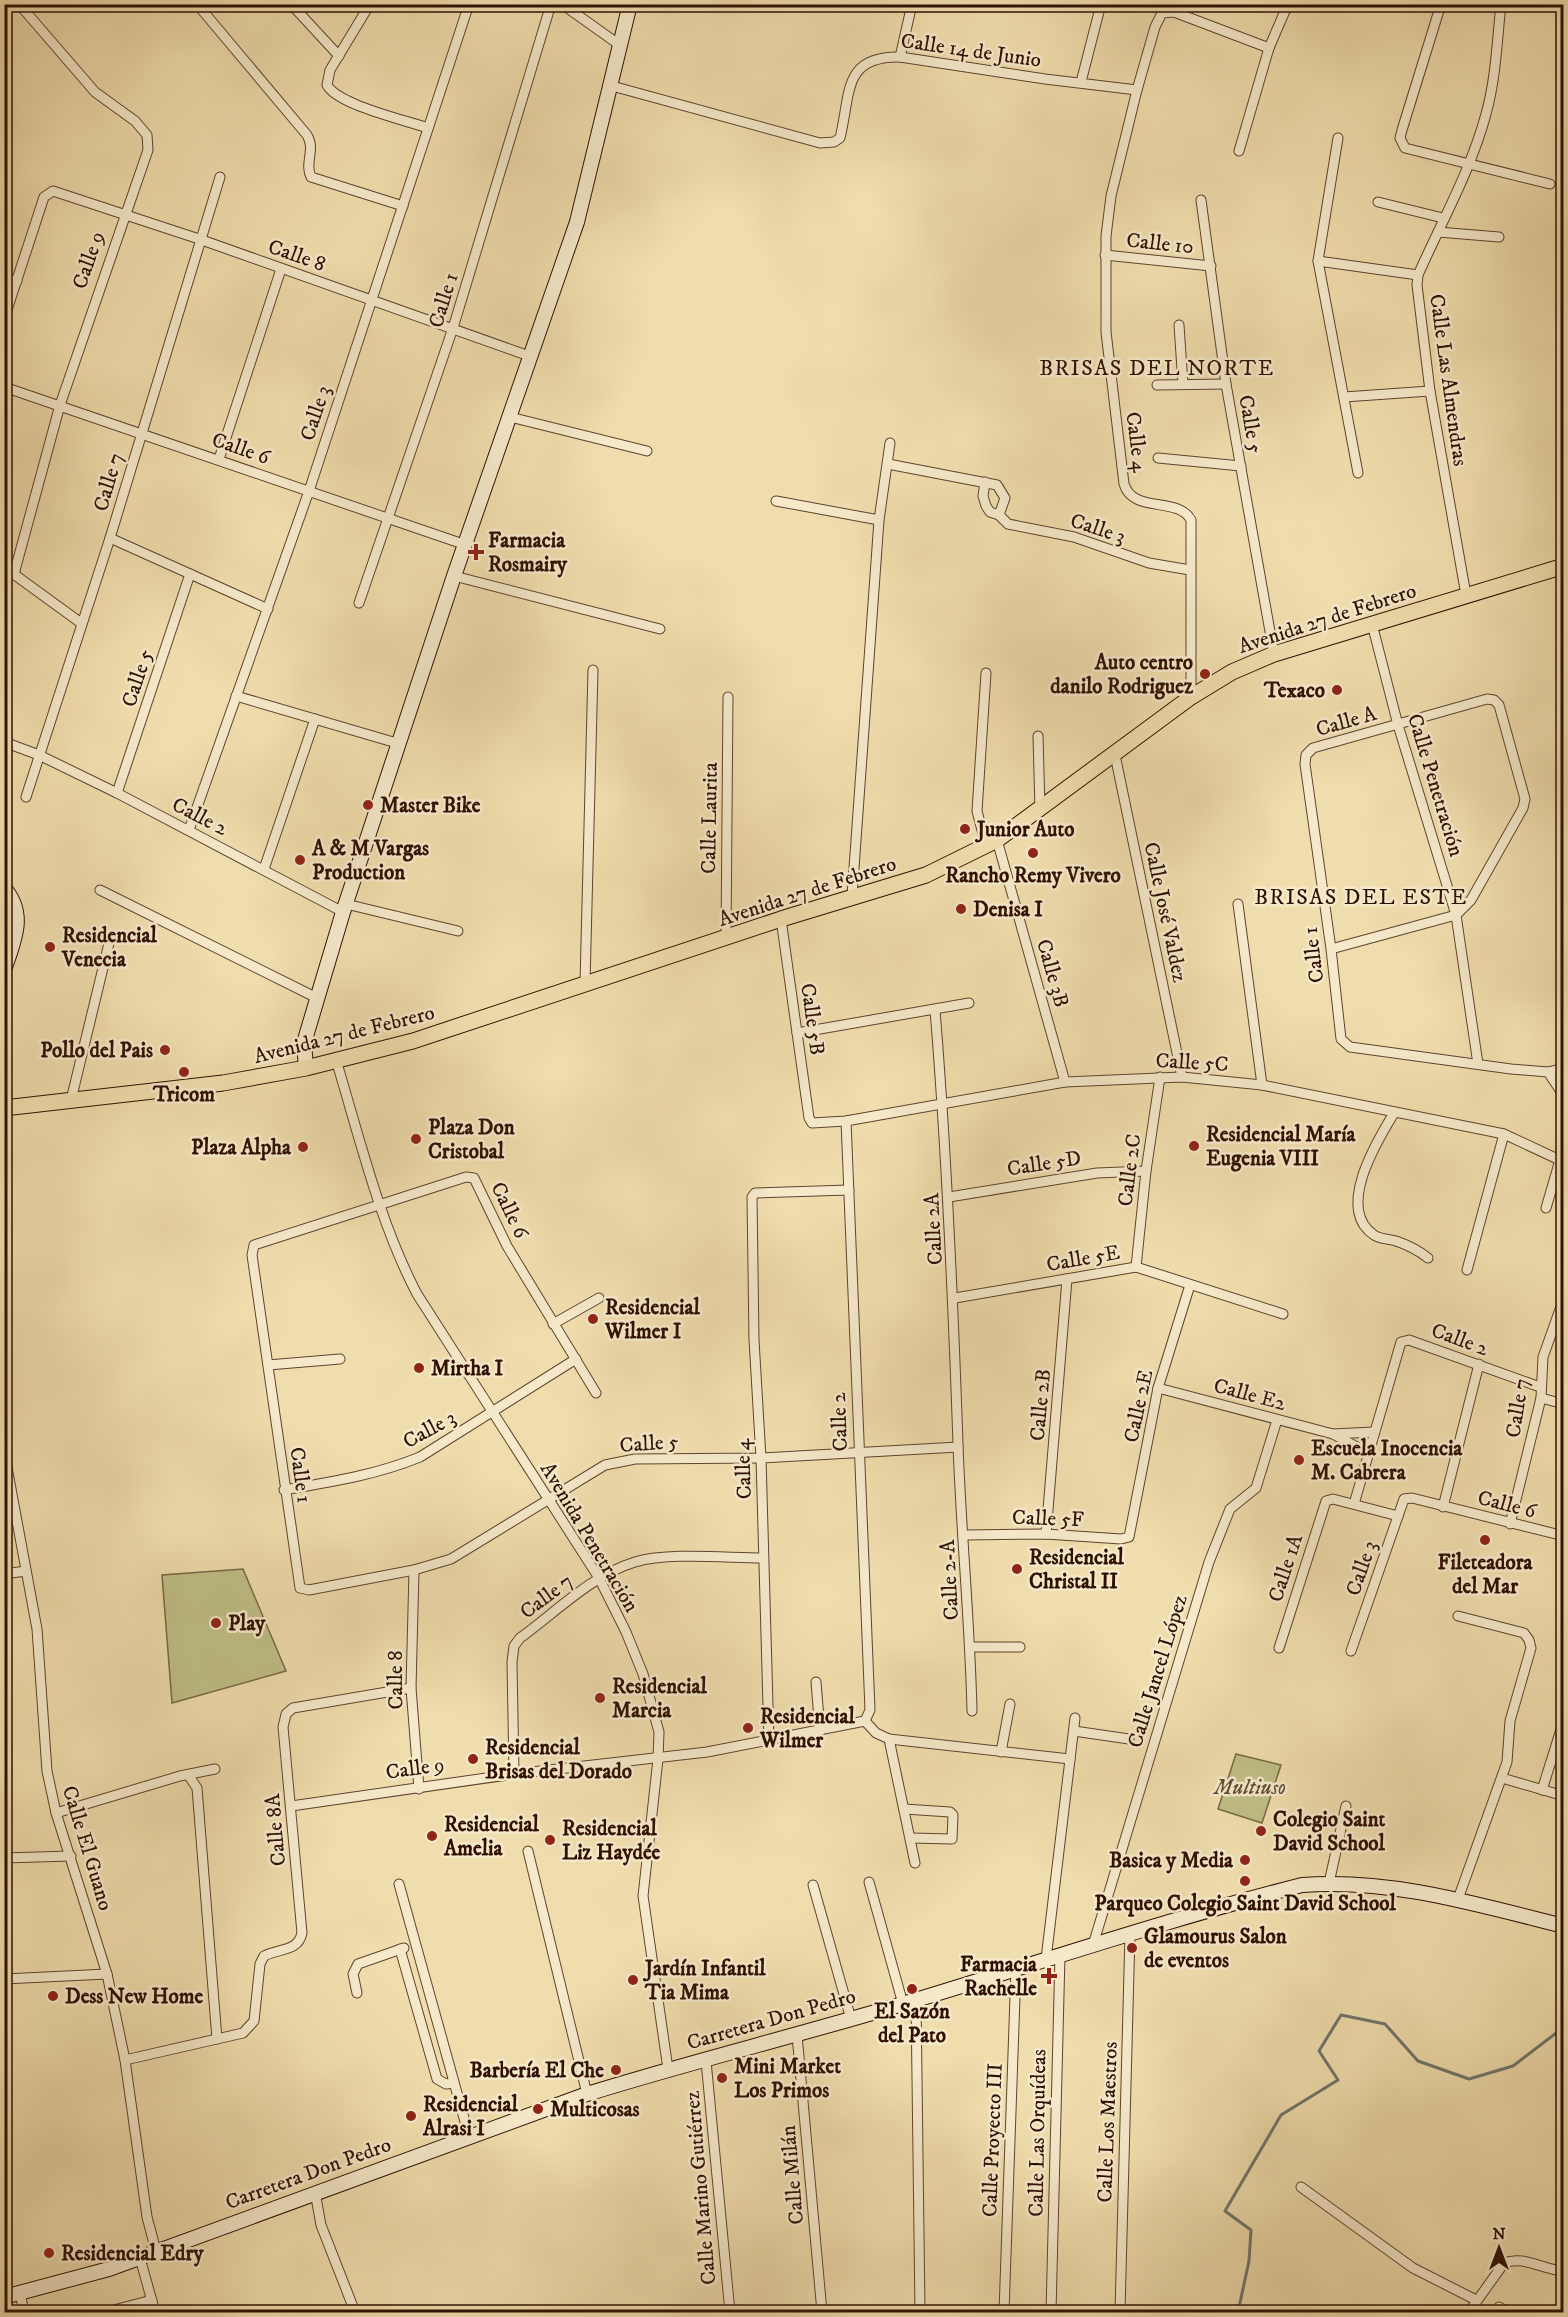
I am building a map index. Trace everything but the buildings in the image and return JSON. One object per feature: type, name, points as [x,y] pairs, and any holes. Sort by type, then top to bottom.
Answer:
[{"type":"main road","name":"Avenida 27 de Febrero","points":[[4,1108],[222,1083],[306,1068],[413,1041],[852,896],[926,875],[991,843],[1191,697],[1232,672],[1275,654],[1563,566]]},
{"type":"street","name":"Calle 9","points":[[14,574],[60,405],[148,150],[147,135],[135,121],[95,92],[19,4]]},
{"type":"street","points":[[198,4],[307,135],[312,143],[308,168],[311,177],[403,206]]},
{"type":"street","points":[[291,4],[339,56]]},
{"type":"street","points":[[370,4],[327,78],[330,90],[352,102],[428,128]]},
{"type":"street","name":"Calle 3","points":[[189,830],[309,491],[469,4]]},
{"type":"street","name":"Calle 1","points":[[359,603],[453,328],[550,4]]},
{"type":"street","points":[[562,4],[621,46]]},
{"type":"street","points":[[306,1068],[304,1043],[344,908],[454,576],[532,357],[577,222],[612,86],[630,4]]},
{"type":"street","points":[[900,57],[912,4]]},
{"type":"street","points":[[1239,151],[1269,48],[1288,4]]},
{"type":"street","points":[[1441,4],[1400,138],[1405,148],[1550,184]]},
{"type":"street","name":"Calle Las Almendras","points":[[1466,595],[1430,391],[1418,275],[1468,164],[1486,114],[1496,60],[1501,4]]},
{"type":"street","points":[[1081,82],[1100,8]]},
{"type":"street","points":[[1105,255],[1111,196],[1137,90],[1155,27],[1166,10],[1269,48]]},
{"type":"street","name":"Calle 14 de Junio","points":[[612,86],[812,142],[831,143],[840,138],[850,90],[860,67],[871,59],[900,57],[1137,90]]},
{"type":"street","points":[[1338,138],[1318,261],[1358,473]]},
{"type":"street","name":"Calle 7","points":[[26,797],[110,538],[199,239],[220,177]]},
{"type":"street","name":"Calle 8","points":[[17,281],[44,197],[49,191],[57,191],[532,357]]},
{"type":"street","name":"Calle 5","points":[[1201,200],[1226,384],[1275,654]]},
{"type":"street","points":[[1378,202],[1443,218]]},
{"type":"street","points":[[1437,232],[1499,237]]},
{"type":"street","name":"Calle 10","points":[[1105,255],[1211,266]]},
{"type":"street","name":"Calle 4","points":[[1105,255],[1106,332],[1124,484],[1128,492],[1136,499],[1175,508],[1189,516],[1191,524],[1191,697]]},
{"type":"street","points":[[1318,261],[1418,275]]},
{"type":"street","points":[[219,459],[281,269]]},
{"type":"street","points":[[4,279],[17,281],[4,319]]},
{"type":"street","points":[[1179,325],[1183,384]]},
{"type":"street","points":[[1157,385],[1226,384]]},
{"type":"street","name":"Calle 6","points":[[4,387],[465,545]]},
{"type":"street","points":[[1344,397],[1430,391]]},
{"type":"street","points":[[510,417],[647,451]]},
{"type":"street","points":[[852,896],[879,520],[890,443]]},
{"type":"street","points":[[1158,458],[1240,466]]},
{"type":"street","points":[[888,464],[997,485],[1005,498],[999,515]]},
{"type":"street","name":"Calle 3","points":[[985,482],[983,496],[986,506],[990,512],[999,515],[1008,524],[1074,537],[1149,564],[1190,570]]},
{"type":"street","points":[[776,501],[879,520]]},
{"type":"street","points":[[110,538],[268,609]]},
{"type":"street","points":[[4,567],[81,623]]},
{"type":"street","name":"Calle 5","points":[[117,793],[190,574]]},
{"type":"street","points":[[454,576],[660,629]]},
{"type":"street","name":"Calle Penetración","points":[[1372,624],[1398,725],[1456,915],[1478,1064]]},
{"type":"street","points":[[585,983],[593,670]]},
{"type":"street","name":"Calle 3B","points":[[986,673],[977,811],[991,843],[1065,1082]]},
{"type":"street","points":[[236,696],[400,744]]},
{"type":"street","name":"Calle Laurita","points":[[726,939],[728,697]]},
{"type":"street","name":"Calle A","points":[[1306,755],[1313,748],[1487,699],[1497,702],[1503,716],[1525,799],[1523,808],[1471,900],[1456,915]]},
{"type":"street","points":[[264,869],[315,718]]},
{"type":"street","points":[[1038,736],[1040,809]]},
{"type":"street","name":"Calle 2","points":[[4,742],[39,755],[117,793],[344,908],[458,931]]},
{"type":"street","name":"Calle José Valdez","points":[[1115,754],[1182,1077]]},
{"type":"street","name":"Calle 1","points":[[1306,755],[1305,764],[1342,1043],[1350,1047],[1478,1064]]},
{"type":"street","points":[[4,888],[14,900],[18,920],[4,970]]},
{"type":"street","points":[[100,890],[317,998]]},
{"type":"street","points":[[1238,904],[1262,1085]]},
{"type":"street","points":[[1331,949],[1456,915]]},
{"type":"street","name":"Calle 5B","points":[[781,919],[809,1118],[812,1123]]},
{"type":"street","points":[[71,1100],[110,939]]},
{"type":"street","points":[[798,1033],[969,1003]]},
{"type":"street","name":"Calle 2A","points":[[935,1010],[955,1298],[958,1447]]},
{"type":"street","name":"Avenida Penetración","points":[[336,1060],[380,1206],[401,1263],[417,1294],[494,1412],[546,1499],[599,1578],[627,1632],[646,1685],[659,1732],[643,1896],[668,2069]]},
{"type":"street","points":[[1478,1064],[1548,1072],[1563,1068]]},
{"type":"street","points":[[1548,1072],[1563,1096]]},
{"type":"street","name":"Calle 2C","points":[[1136,1267],[1146,1171],[1160,1077]]},
{"type":"street","name":"Calle 5C","points":[[812,1123],[846,1121],[1065,1082],[1182,1077],[1262,1085],[1504,1134],[1562,1161]]},
{"type":"street","points":[[1394,1113],[1368,1155],[1358,1195],[1360,1219],[1374,1235],[1419,1250],[1428,1258]]},
{"type":"street","name":"Calle 2","points":[[846,1121],[870,1710],[865,1721]]},
{"type":"street","points":[[1467,1270],[1504,1134]]},
{"type":"street","points":[[1546,1208],[1562,1161]]},
{"type":"street","name":"Calle 5D","points":[[949,1197],[1097,1173],[1146,1171]]},
{"type":"street","name":"Calle 6","points":[[254,1245],[466,1177],[474,1178],[507,1246],[596,1393]]},
{"type":"street","name":"Calle 4","points":[[770,1741],[761,1458],[754,1340],[752,1197],[755,1193],[849,1190]]},
{"type":"street","name":"Calle 1","points":[[254,1245],[252,1255],[300,1588]]},
{"type":"street","name":"Calle 5E","points":[[955,1298],[1136,1267],[1283,1314]]},
{"type":"street","name":"Calle 2B","points":[[1046,1534],[1067,1279]]},
{"type":"street","name":"Calle 2E","points":[[1129,1537],[1158,1388],[1190,1285]]},
{"type":"street","points":[[553,1324],[599,1298]]},
{"type":"street","name":"Calle 7","points":[[1510,1524],[1541,1398],[1543,1357],[1563,1298]]},
{"type":"street","name":"Calle 2","points":[[1374,1432],[1401,1342],[1409,1340],[1540,1387]]},
{"type":"street","points":[[268,1365],[339,1359]]},
{"type":"street","name":"Calle 3","points":[[285,1490],[392,1468],[420,1457],[576,1359]]},
{"type":"street","points":[[1443,1507],[1479,1365]]},
{"type":"street","name":"Calle E2","points":[[1158,1388],[1333,1434],[1368,1454]]},
{"type":"street","points":[[1541,1398],[1563,1404]]},
{"type":"street","name":"Calle Jancel López","points":[[1093,1945],[1209,1563],[1230,1509],[1256,1488],[1276,1420]]},
{"type":"street","points":[[1374,1432],[1354,1504],[1398,1516]]},
{"type":"street","name":"Calle E2","points":[[1333,1434],[1374,1432]]},
{"type":"street","name":"Calle 5","points":[[300,1588],[309,1590],[414,1570],[451,1559],[605,1465],[625,1461],[761,1458],[958,1447]]},
{"type":"street","name":"Calle 2-A","points":[[958,1447],[965,1534],[972,1711]]},
{"type":"street","name":"Calle El Guano","points":[[4,1451],[37,1629],[47,1772],[56,1813],[106,1974],[125,2060],[147,2217],[156,2251]]},
{"type":"street","name":"Calle 3","points":[[1351,1651],[1406,1498]]},
{"type":"street","name":"Calle 6","points":[[1406,1498],[1563,1536]]},
{"type":"street","name":"Calle 1A","points":[[1279,1648],[1328,1500],[1354,1504]]},
{"type":"street","name":"Calle 5F","points":[[965,1534],[1046,1534],[1106,1541],[1129,1537]]},
{"type":"street","name":"Calle 7","points":[[514,1774],[512,1662],[514,1646],[520,1638],[599,1578],[635,1562],[679,1558],[763,1558]]},
{"type":"street","points":[[4,1574],[26,1570]]},
{"type":"street","name":"Calle 8","points":[[414,1570],[411,1688],[419,1789]]},
{"type":"street","points":[[1458,1616],[1519,1631],[1529,1640],[1531,1652],[1510,1721],[1509,1750],[1502,1778],[1458,1899]]},
{"type":"street","points":[[970,1647],[1020,1647]]},
{"type":"street","points":[[816,1682],[820,1731]]},
{"type":"street","name":"Calle 8A","points":[[217,2039],[243,2033],[254,2021],[260,1964],[264,1956],[294,1948],[300,1942],[302,1934],[284,1727],[286,1714],[293,1708],[411,1688]]},
{"type":"street","points":[[1001,1752],[1010,1704]]},
{"type":"street","points":[[1046,1959],[1075,1718]]},
{"type":"street","points":[[1542,1790],[1563,1720]]},
{"type":"street","name":"Calle 9","points":[[291,1806],[514,1774],[658,1759],[770,1741],[865,1721]]},
{"type":"street","points":[[865,1721],[876,1733],[889,1739],[1070,1759]]},
{"type":"street","points":[[1074,1731],[1129,1739]]},
{"type":"street","points":[[889,1739],[915,1863]]},
{"type":"street","points":[[56,1813],[180,1776],[215,1769]]},
{"type":"street","points":[[125,2060],[217,2039],[197,1788],[189,1776]]},
{"type":"street","points":[[1502,1778],[1563,1796]]},
{"type":"street","points":[[1329,1883],[1346,1806]]},
{"type":"street","points":[[904,1809],[950,1812],[952,1815],[952,1839],[911,1838]]},
{"type":"street","points":[[528,1851],[587,2094]]},
{"type":"street","points":[[4,1858],[71,1856]]},
{"type":"street","points":[[869,1882],[909,2002],[920,2313]]},
{"type":"street","name":"Carretera Don Pedro","points":[[4,2297],[109,2270],[315,2192],[587,2094],[668,2069],[706,2061],[798,2035],[1046,1959],[1280,1891],[1329,1883],[1414,1891],[1458,1899],[1563,1926]]},
{"type":"street","points":[[399,1884],[469,2136]]},
{"type":"street","points":[[813,1885],[851,2019]]},
{"type":"street","name":"Calle Los Maestros","points":[[1120,2313],[1131,1934]]},
{"type":"street","points":[[357,1994],[353,1974],[357,1964],[415,1945]]},
{"type":"street","points":[[400,1949],[437,2079],[446,2084],[454,2083]]},
{"type":"street","name":"Calle Las Orquídeas","points":[[1051,2313],[1060,1955]]},
{"type":"street","name":"Calle Proyecto III","points":[[1004,2313],[1016,1968]]},
{"type":"street","points":[[4,1980],[106,1974]]},
{"type":"street","name":"Calle Milán","points":[[798,2035],[822,2313]]},
{"type":"street","name":"Calle Marino Gutiérrez","points":[[706,2061],[730,2313]]},
{"type":"street","points":[[1301,2187],[1413,2268],[1476,2300]]},
{"type":"street","points":[[315,2192],[321,2225],[355,2313]]},
{"type":"street","points":[[141,2258],[155,2313]]},
{"type":"street","points":[[1468,2313],[1504,2263],[1513,2259],[1520,2259],[1550,2270],[1563,2271]]},
{"type":"street","points":[[20,2293],[24,2313]]},
{"type":"street","points":[[106,2313],[152,2300]]},
{"type":"green space","name":"Play","points":[[243,1569],[286,1671],[172,1703],[162,1575]]},
{"type":"green space","name":"Multiuso","points":[[1236,1754],[1281,1765],[1262,1823],[1218,1809]]},
{"type":"waterway","points":[[1238,2312],[1249,2261],[1251,2230],[1225,2211],[1281,2115],[1338,2080],[1319,2051],[1341,2015],[1385,2024],[1418,2061],[1469,2079],[1513,2066],[1564,2027]]},
{"type":"place","name":"Farmacia Rosmairy","points":[[476,552]]},
{"type":"place","name":"Auto centro danilo Rodriguez","points":[[1205,674]]},
{"type":"place","name":"Texaco","points":[[1337,690]]},
{"type":"place","name":"Master Bike","points":[[368,805]]},
{"type":"place","name":"Junior Auto","points":[[965,829]]},
{"type":"place","name":"Rancho Remy Vivero","points":[[1033,853]]},
{"type":"place","name":"A & M Vargas Production","points":[[300,860]]},
{"type":"place","name":"Denisa I","points":[[961,909]]},
{"type":"place","name":"Residencial Venecia","points":[[50,947]]},
{"type":"place","name":"Pollo del Pais","points":[[165,1050]]},
{"type":"place","name":"Tricom","points":[[184,1072]]},
{"type":"place","name":"Plaza Don Cristobal","points":[[416,1139]]},
{"type":"place","name":"Residencial María Eugenia VIII","points":[[1194,1146]]},
{"type":"place","name":"Plaza Alpha","points":[[303,1147]]},
{"type":"place","name":"Residencial Wilmer I","points":[[593,1319]]},
{"type":"place","name":"Mirtha I","points":[[419,1368]]},
{"type":"place","name":"Escuela Inocencia M. Cabrera","points":[[1299,1460]]},
{"type":"place","name":"Fileteadora del Mar","points":[[1485,1540]]},
{"type":"place","name":"Residencial Christal II","points":[[1017,1569]]},
{"type":"place","name":"Play","points":[[216,1623]]},
{"type":"place","name":"Residencial Marcia","points":[[600,1698]]},
{"type":"place","name":"Residencial Wilmer","points":[[748,1728]]},
{"type":"place","name":"Residencial Brisas del Dorado","points":[[473,1759]]},
{"type":"place","name":"Colegio Saint David School","points":[[1261,1831]]},
{"type":"place","name":"Residencial Amelia","points":[[432,1836]]},
{"type":"place","name":"Residencial Liz Haydée","points":[[550,1840]]},
{"type":"place","name":"Basica y Media","points":[[1245,1860]]},
{"type":"place","name":"Parqueo Colegio Saint David School","points":[[1245,1881]]},
{"type":"place","name":"Glamourus Salon de eventos","points":[[1132,1948]]},
{"type":"place","name":"Farmacia Rachelle","points":[[1049,1976]]},
{"type":"place","name":"Jardín Infantil Tia Mima","points":[[633,1980]]},
{"type":"place","name":"El Sazón del Pato","points":[[912,1989]]},
{"type":"place","name":"Dess New Home","points":[[53,1996]]},
{"type":"place","name":"Barbería El Che","points":[[616,2070]]},
{"type":"place","name":"Mini Market Los Primos","points":[[722,2078]]},
{"type":"place","name":"Multicosas","points":[[538,2109]]},
{"type":"place","name":"Residencial Alrasi I","points":[[411,2116]]},
{"type":"place","name":"Residencial Edry","points":[[49,2253]]},
{"type":"district","name":"BRISAS DEL NORTE","points":[[1157,367]]},
{"type":"district","name":"BRISAS DEL ESTE","points":[[1361,896]]}]
